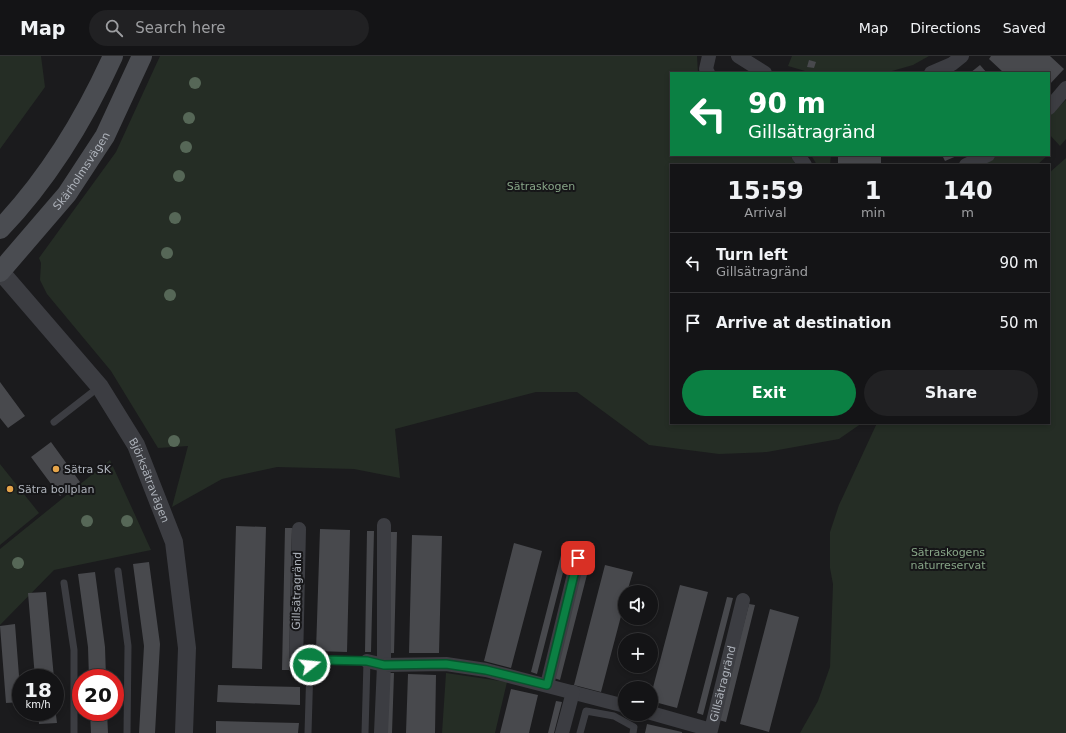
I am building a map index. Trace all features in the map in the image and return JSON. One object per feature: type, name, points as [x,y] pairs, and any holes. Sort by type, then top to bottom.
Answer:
[{"type":"main road","points":[[0,229],[45,176],[73,134],[97,91],[113,56]]},
{"type":"main road","name":"Skärholmsvägen","points":[[0,271],[67,194],[105,136],[142,56]]},
{"type":"street","points":[[708,72],[706,69],[709,56]]},
{"type":"street","points":[[738,56],[763,72]]},
{"type":"street","points":[[933,72],[952,64],[962,56]]},
{"type":"street","points":[[1050,107],[1066,88]]},
{"type":"street","points":[[968,164],[986,156]]},
{"type":"street","name":"Björksätravägen","points":[[0,271],[100,387],[136,445],[174,542],[187,648],[184,733]]},
{"type":"street","points":[[381,733],[384,665],[384,525]]},
{"type":"street","name":"Gillsätragränd","points":[[299,530],[296,663],[310,665]]},
{"type":"street","points":[[547,685],[578,558]]},
{"type":"street","name":"Gillsätragränd","points":[[658,714],[711,730],[743,600]]},
{"type":"street","points":[[367,661],[384,665],[446,664],[486,670],[618,704]]},
{"type":"street","points":[[562,733],[573,692]]},
{"type":"lane","points":[[54,422],[100,387]]},
{"type":"lane","points":[[118,571],[128,646],[127,733]]},
{"type":"lane","points":[[64,583],[74,650],[74,733]]},
{"type":"lane","points":[[308,733],[310,665],[322,660],[367,661],[365,733]]},
{"type":"lane","points":[[580,733],[586,711],[614,716],[634,727],[633,733]]},
{"type":"green space","points":[[0,56],[41,56],[45,87],[0,149]]},
{"type":"green space","name":"Sätraskogen","points":[[160,56],[697,56],[698,72],[670,72],[670,156],[791,156],[795,164],[670,164],[670,424],[861,424],[839,439],[767,452],[719,454],[649,445],[577,392],[536,392],[395,429],[400,478],[354,469],[277,467],[222,479],[172,507],[188,446],[158,448],[111,371],[47,294],[40,280],[41,263],[39,258],[116,152]]},
{"type":"green space","points":[[792,56],[929,56],[913,65],[888,72],[809,72],[788,66]]},
{"type":"green space","points":[[1066,100],[1066,139],[1060,146],[1050,135],[1050,115]]},
{"type":"green space","points":[[812,156],[831,156],[830,164],[816,164]]},
{"type":"green space","points":[[996,156],[1047,156],[1038,164],[984,164]]},
{"type":"green space","name":"Sätraskogens naturreservat","points":[[1066,158],[1066,733],[800,733],[818,701],[830,667],[833,584],[830,568],[830,532],[839,505],[877,424],[1050,424],[1050,172]]},
{"type":"green space","points":[[110,460],[151,550],[54,570],[0,625],[0,549]]},
{"type":"green space","name":"Sätra bollplan","points":[[0,464],[39,513],[0,545]]},
{"type":"green space","points":[[446,673],[507,682],[495,733],[442,733]]},
{"type":"building","points":[[991,56],[1050,56],[1064,69],[1050,84],[1050,72],[1003,72],[989,59]]},
{"type":"building","points":[[809,60],[816,62],[814,68],[807,67]]},
{"type":"building","points":[[980,65],[986,72],[971,72]]},
{"type":"building","points":[[838,156],[881,156],[881,164],[838,164]]},
{"type":"building","points":[[942,156],[957,156],[945,161]]},
{"type":"building","points":[[0,382],[25,416],[8,428],[0,418]]},
{"type":"building","name":"Sätra SK","points":[[51,442],[80,482],[60,496],[31,457]]},
{"type":"building","points":[[236,526],[266,527],[262,669],[232,668]]},
{"type":"building","points":[[285,528],[292,528],[289,670],[282,670]]},
{"type":"building","points":[[320,529],[350,530],[347,652],[316,651]]},
{"type":"building","points":[[367,531],[374,531],[371,652],[365,652]]},
{"type":"building","points":[[390,532],[397,532],[394,653],[388,653]]},
{"type":"building","points":[[412,535],[442,536],[439,653],[409,653]]},
{"type":"building","points":[[514,543],[542,551],[511,668],[484,661]]},
{"type":"building","points":[[561,555],[567,557],[537,674],[531,672]]},
{"type":"building","points":[[583,561],[590,563],[560,680],[554,678]]},
{"type":"building","points":[[149,562],[160,644],[155,733],[139,733],[144,646],[133,564]]},
{"type":"building","points":[[605,565],[633,572],[629,585],[618,585],[619,625],[601,692],[574,685]]},
{"type":"building","points":[[95,572],[105,647],[106,669],[89,669],[88,647],[78,574]]},
{"type":"building","points":[[680,585],[708,592],[677,708],[658,703],[658,681],[655,681]]},
{"type":"building","points":[[46,592],[53,669],[34,669],[28,593]]},
{"type":"building","points":[[727,597],[733,598],[703,715],[697,713]]},
{"type":"building","points":[[749,604],[755,605],[726,722],[719,720]]},
{"type":"building","points":[[770,609],[799,617],[769,732],[740,724]]},
{"type":"building","points":[[15,624],[18,669],[12,669],[12,703],[6,703],[0,626]]},
{"type":"building","points":[[387,673],[394,673],[392,733],[386,733]]},
{"type":"building","points":[[408,674],[436,675],[435,733],[406,733]]},
{"type":"building","points":[[218,685],[300,687],[300,705],[217,702]]},
{"type":"building","points":[[511,689],[538,695],[529,733],[500,733]]},
{"type":"building","points":[[556,701],[562,702],[554,733],[548,733]]},
{"type":"building","points":[[39,721],[57,721],[57,723],[39,724]]},
{"type":"building","points":[[90,721],[107,721],[108,733],[91,733]]},
{"type":"building","points":[[216,721],[299,723],[298,733],[216,733]]},
{"type":"building","points":[[647,724],[682,732],[682,733],[645,733]]},
{"type":"place","name":"Sätra SK","points":[[56,469]]},
{"type":"place","name":"Sätra bollplan","points":[[10,489]]},
{"type":"route","points":[[310,665],[322,660],[367,661],[384,665],[446,664],[486,670],[547,685],[578,558]]}]
